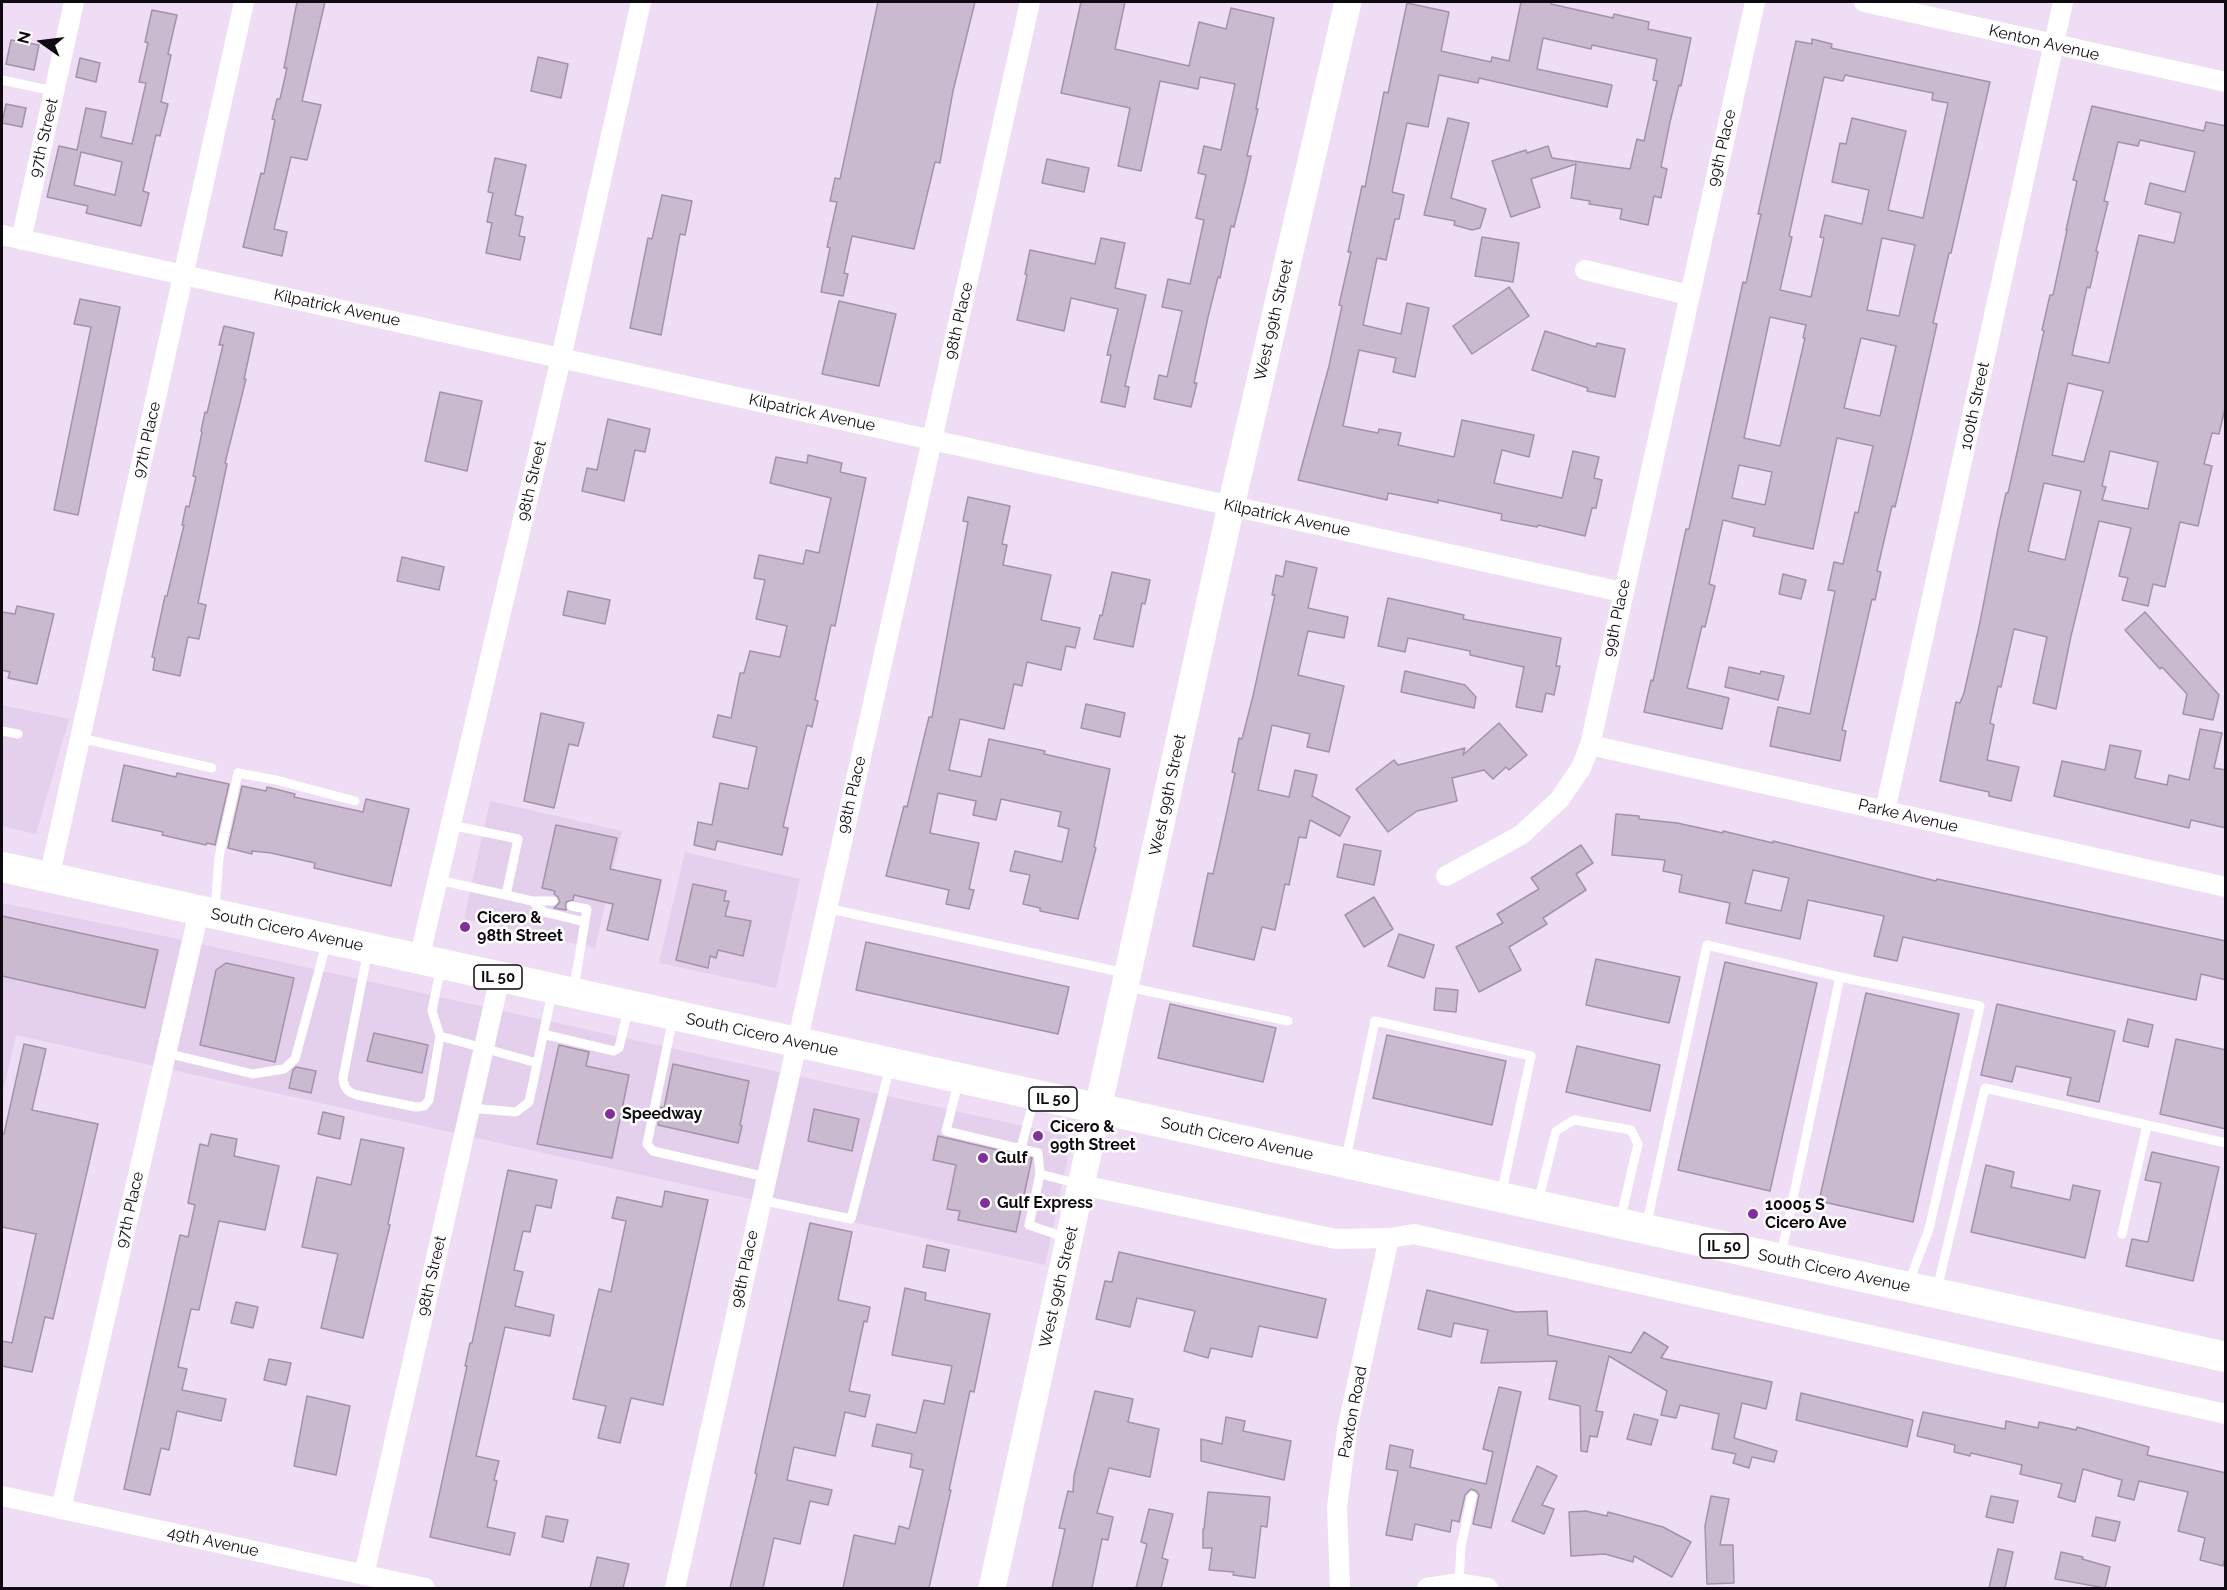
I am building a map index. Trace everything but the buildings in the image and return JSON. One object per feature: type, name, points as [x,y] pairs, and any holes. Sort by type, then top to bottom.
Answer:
[{"type":"main road","name":"South Cicero Avenue","points":[[2,867],[2226,1357]]},
{"type":"street","name":"97th Street","points":[[21,240],[74,2]]},
{"type":"street","name":"97th Place","points":[[49,878],[244,2]]},
{"type":"street","name":"98th Street","points":[[430,962],[438,880],[561,358],[641,2]]},
{"type":"street","name":"98th Place","points":[[675,1588],[1030,2]]},
{"type":"street","name":"West 99th Street","points":[[992,1588],[1231,506],[1348,2]]},
{"type":"street","name":"99th Place","points":[[1446,876],[1521,835],[1559,800],[1581,768],[1590,745],[1622,592],[1755,2]]},
{"type":"street","name":"Kenton Avenue","points":[[1864,2],[2226,82]]},
{"type":"street","name":"100th Street","points":[[1885,811],[2063,2]]},
{"type":"street","name":"Kilpatrick Avenue","points":[[2,235],[1622,592]]},
{"type":"street","points":[[1585,270],[1689,296]]},
{"type":"street","name":"Parke Avenue","points":[[1590,745],[2226,887]]},
{"type":"street","name":"97th Place","points":[[61,1509],[166,1053],[207,912]]},
{"type":"street","name":"98th Street","points":[[364,1575],[500,977]]},
{"type":"street","points":[[1082,1185],[1336,1239],[1389,1238],[1414,1234],[2226,1414]]},
{"type":"street","name":"Paxton Road","points":[[1340,1588],[1337,1507],[1347,1430],[1389,1238]]},
{"type":"street","name":"49th Avenue","points":[[2,1496],[412,1587]]},
{"type":"street","points":[[1427,1588],[1459,1583],[1488,1588]]},
{"type":"lane","points":[[2,80],[54,92]]},
{"type":"lane","points":[[2,731],[18,734]]},
{"type":"lane","points":[[80,738],[212,768]]},
{"type":"lane","points":[[207,912],[238,773],[276,780],[355,801]]},
{"type":"lane","points":[[451,825],[518,839],[506,895]]},
{"type":"lane","points":[[438,880],[532,901],[553,902]]},
{"type":"lane","points":[[532,901],[544,912],[585,922]]},
{"type":"lane","points":[[470,1108],[516,1113],[529,1102],[543,1035],[563,991],[585,922],[587,909],[572,906]]},
{"type":"lane","points":[[826,908],[1288,1021]]},
{"type":"lane","points":[[166,1053],[253,1074],[284,1069],[295,1059],[327,939]]},
{"type":"lane","points":[[1632,1226],[1707,945],[1840,977],[1980,1006],[1929,1229],[1907,1287]]},
{"type":"lane","points":[[369,948],[343,1078],[344,1086],[349,1093],[416,1107],[424,1106],[429,1100],[440,1036],[432,1011],[430,962]]},
{"type":"lane","points":[[1780,1259],[1840,977]]},
{"type":"lane","points":[[543,1035],[614,1051],[619,1048],[629,1005]]},
{"type":"lane","points":[[674,1015],[647,1144],[653,1151],[766,1177]]},
{"type":"lane","points":[[1345,1163],[1375,1021],[1531,1056],[1500,1197]]},
{"type":"lane","points":[[440,1036],[537,1063]]},
{"type":"lane","points":[[761,1200],[851,1219],[891,1063]]},
{"type":"lane","points":[[959,1078],[946,1131],[1038,1153],[1040,1174],[1029,1225],[1070,1239]]},
{"type":"lane","points":[[1936,1293],[1985,1088],[2226,1143]]},
{"type":"lane","points":[[1021,1149],[1035,1095]]},
{"type":"lane","points":[[1538,1205],[1556,1131],[1574,1120],[1631,1130],[1638,1144],[1632,1226]]},
{"type":"lane","points":[[2121,1234],[2146,1125]]},
{"type":"lane","points":[[1040,1174],[1082,1185]]},
{"type":"lane","points":[[1459,1583],[1461,1546],[1472,1496]]},
{"type":"shaded area","points":[[2,705],[69,719],[36,834],[2,826]]},
{"type":"shaded area","points":[[490,801],[622,831],[595,948],[464,919]]},
{"type":"shaded area","points":[[685,852],[800,879],[776,988],[659,963]]},
{"type":"shaded area","points":[[2,903],[164,936],[1064,1135],[1068,1138],[1070,1147],[1045,1265],[16,1035],[2,1096]]},
{"type":"place","name":"Cicero & 98th Street","points":[[465,927]]},
{"type":"place","name":"Speedway","points":[[610,1114]]},
{"type":"place","name":"Cicero & 99th Street","points":[[1038,1136]]},
{"type":"place","name":"Gulf","points":[[983,1158]]},
{"type":"place","name":"Gulf Express","points":[[985,1203]]},
{"type":"place","name":"10005 S Cicero Ave","points":[[1753,1214]]}]
